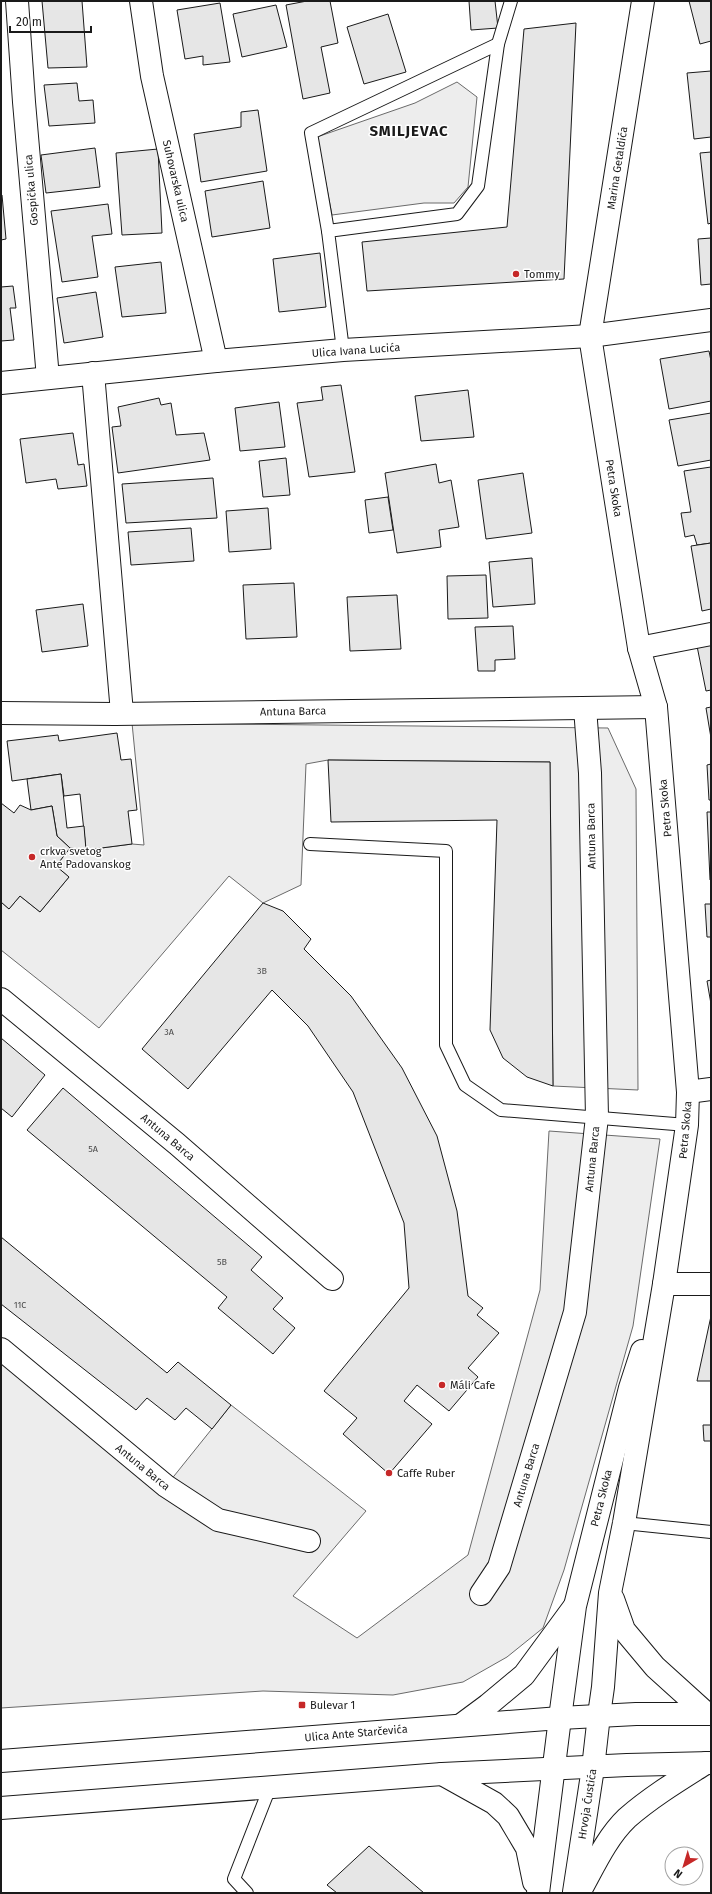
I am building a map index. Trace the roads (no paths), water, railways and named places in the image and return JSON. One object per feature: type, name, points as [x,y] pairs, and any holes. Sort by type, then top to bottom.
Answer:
[{"type":"street","name":"Gospićka ulica","points":[[17,1],[24,102],[48,378]]},
{"type":"street","name":"Suhovarska ulica","points":[[141,1],[152,76],[216,361]]},
{"type":"street","name":"Marina Getaldića","points":[[590,336],[643,1]]},
{"type":"street","name":"Ulica Ivana Lucića","points":[[1,383],[216,361],[343,350],[590,336],[711,320]]},
{"type":"street","name":"Petra Skoka","points":[[590,336],[639,648],[656,707],[688,1092],[687,1126],[664,1284],[624,1523],[610,1592],[603,1687],[599,1716]]},
{"type":"street","points":[[93,373],[122,713]]},
{"type":"street","points":[[639,648],[711,634]]},
{"type":"street","name":"Antuna Barca","points":[[1,713],[656,707]]},
{"type":"street","name":"Antuna Barca","points":[[481,1594],[499,1567],[575,1312],[597,1117],[590,773],[585,708]]},
{"type":"street","name":"Antuna Barca","points":[[1,999],[177,1144],[332,1279]]},
{"type":"street","points":[[688,1092],[711,1089]]},
{"type":"street","name":"Petra Skoka","points":[[560,1718],[575,1606],[630,1388],[664,1284]]},
{"type":"street","points":[[664,1284],[711,1284]]},
{"type":"street","name":"Antuna Barca","points":[[1,1349],[166,1486],[218,1520],[309,1542]]},
{"type":"street","points":[[610,1592],[624,1630],[655,1667],[709,1714]]},
{"type":"street","points":[[461,1725],[488,1706],[524,1675],[575,1606]]},
{"type":"street","name":"Ulica Ante Starčevića","points":[[1,1762],[560,1718],[709,1714]]},
{"type":"street","name":"Hrvoja Ćustića","points":[[574,1893],[593,1768],[599,1716]]},
{"type":"street","points":[[537,1893],[555,1769],[560,1718]]},
{"type":"street","points":[[1,1808],[442,1774],[593,1768],[627,1765],[708,1763]]},
{"type":"street","points":[[579,1893],[608,1843],[627,1819],[668,1787],[708,1763]]},
{"type":"street","points":[[442,1774],[494,1803],[508,1816],[527,1848],[537,1893]]},
{"type":"lane","points":[[328,231],[457,214],[478,186],[498,44],[511,1]]},
{"type":"lane","points":[[343,350],[328,231],[311,133],[498,44]]},
{"type":"lane","points":[[310,844],[446,850],[446,1045],[465,1085],[501,1110],[597,1117],[687,1126]]},
{"type":"lane","points":[[624,1523],[711,1532]]},
{"type":"lane","points":[[247,1893],[234,1879],[270,1787]]},
{"type":"place","name":"Tommy","points":[[516,274]]},
{"type":"place","name":"crkva svetog Ante Padovanskog","points":[[32,857]]},
{"type":"place","name":"Máli Cafe","points":[[442,1385]]},
{"type":"place","name":"Caffe Ruber","points":[[389,1473]]},
{"type":"place","name":"Bulevar 1","points":[[302,1705]]},
{"type":"district","name":"SMILJEVAC","points":[[409,131]]}]
